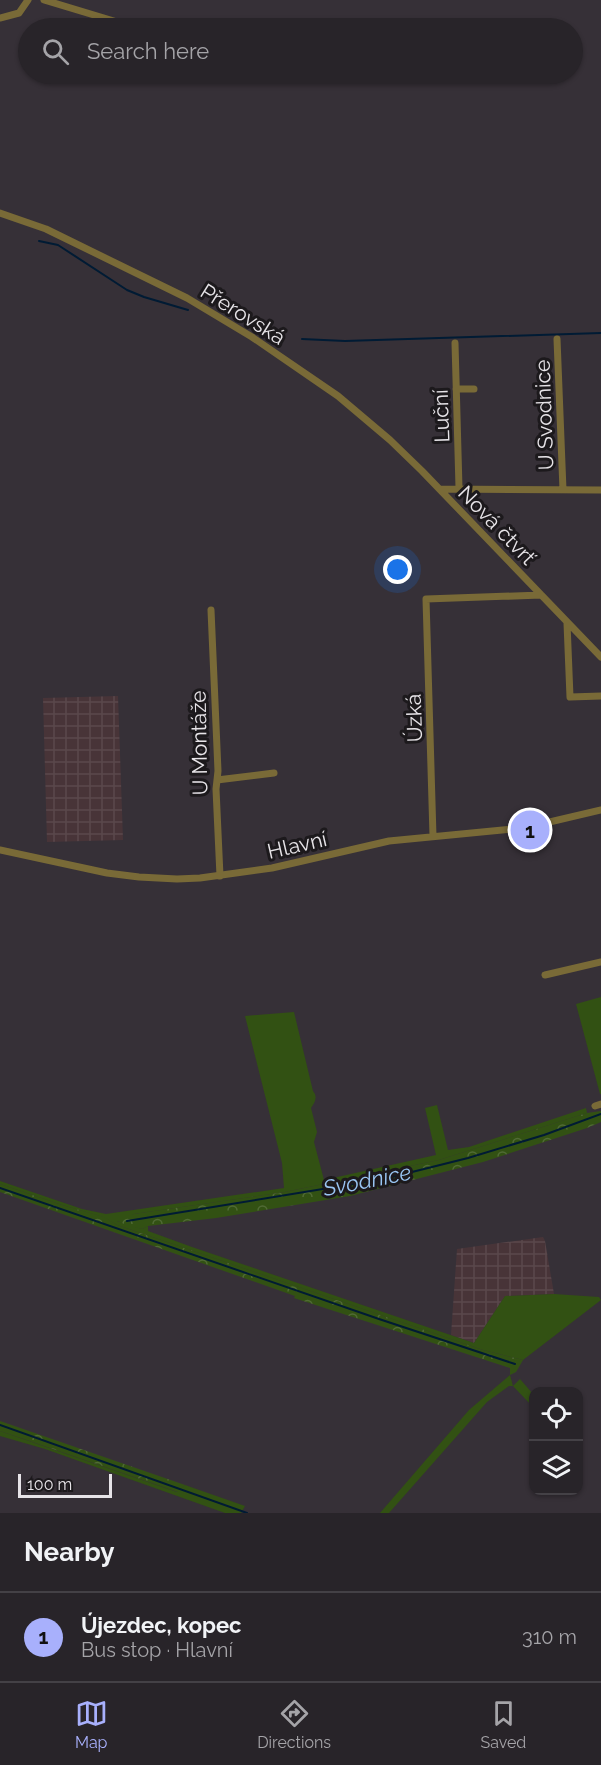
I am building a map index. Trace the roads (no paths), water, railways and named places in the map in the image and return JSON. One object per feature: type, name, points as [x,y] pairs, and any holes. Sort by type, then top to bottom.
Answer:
[{"type":"street","points":[[0,18],[20,13],[28,0]]},
{"type":"street","points":[[44,0],[104,18]]},
{"type":"street","name":"Přerovská","points":[[0,213],[46,230],[187,298],[252,337],[338,396],[390,440],[440,489]]},
{"type":"street","name":"U Svodnice","points":[[557,339],[563,490]]},
{"type":"street","name":"Luční","points":[[455,343],[459,488]]},
{"type":"street","points":[[456,389],[474,389]]},
{"type":"street","name":"Nová čtvrť","points":[[440,489],[601,490]]},
{"type":"street","name":"Nová čtvrť","points":[[440,489],[601,657]]},
{"type":"street","name":"Úzká","points":[[433,836],[426,599],[542,595]]},
{"type":"street","name":"U Montáže","points":[[211,610],[220,876]]},
{"type":"street","points":[[567,623],[570,697],[601,696]]},
{"type":"street","points":[[217,780],[274,773]]},
{"type":"street","name":"Hlavní","points":[[0,850],[107,873],[177,879],[220,876],[272,868],[389,841],[524,828],[601,810]]},
{"type":"street","points":[[545,975],[601,962]]},
{"type":"waterway","points":[[39,241],[58,245],[127,290],[188,310]]},
{"type":"waterway","points":[[302,339],[345,341],[601,333]]},
{"type":"waterway","name":"Svodnice","points":[[127,1221],[384,1179],[468,1158],[544,1135],[601,1114]]},
{"type":"waterway","points":[[0,1188],[515,1364]]},
{"type":"waterway","points":[[0,1425],[247,1513]]},
{"type":"place","name":"Újezdec, kopec","points":[[530,830]]}]
